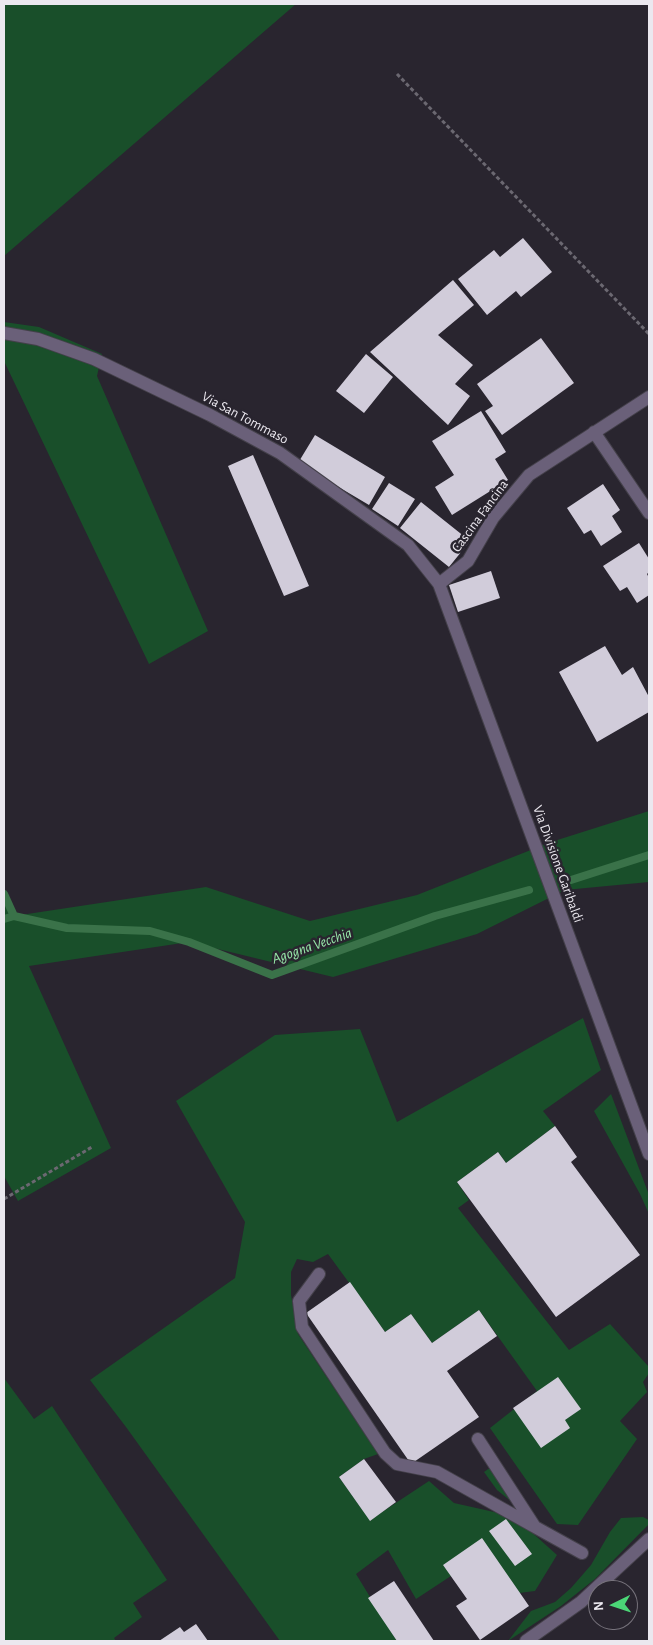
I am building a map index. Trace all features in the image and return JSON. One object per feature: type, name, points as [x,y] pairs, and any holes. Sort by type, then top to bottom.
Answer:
[{"type":"street","name":"Via San Tommaso","points":[[4,334],[38,339],[94,358],[210,415],[280,453],[408,545],[439,584]]},
{"type":"street","name":"Cascina Fancina","points":[[439,584],[468,561],[493,518],[530,476],[649,397]]},
{"type":"street","points":[[594,432],[649,513]]},
{"type":"street","name":"Via Divisione Garibaldi","points":[[439,584],[649,1154]]},
{"type":"street","points":[[319,1274],[300,1301],[302,1327],[384,1453],[396,1464],[437,1472],[582,1553]]},
{"type":"street","points":[[478,1439],[535,1527]]},
{"type":"street","points":[[526,1641],[581,1602],[649,1539]]},
{"type":"path","points":[[397,74],[649,334]]},
{"type":"path","points":[[4,1199],[92,1147]]},
{"type":"green space","points":[[4,4],[296,4],[4,256]]},
{"type":"green space","points":[[4,322],[39,327],[102,354],[97,376],[208,631],[149,664],[4,361]]},
{"type":"green space","points":[[649,811],[649,882],[565,890],[477,934],[333,977],[189,942],[29,966],[111,1148],[18,1201],[4,1176],[4,894],[14,916],[206,887],[310,921],[417,895],[551,842]]},
{"type":"green space","points":[[583,1018],[601,1070],[543,1111],[555,1126],[506,1163],[498,1152],[457,1182],[469,1200],[458,1208],[569,1350],[610,1324],[649,1367],[649,1373],[643,1382],[647,1392],[620,1421],[637,1439],[578,1525],[557,1524],[490,1428],[537,1391],[479,1310],[432,1343],[411,1314],[385,1332],[328,1254],[313,1262],[297,1259],[291,1272],[291,1295],[298,1334],[378,1454],[364,1459],[339,1477],[370,1520],[429,1481],[454,1503],[503,1514],[527,1528],[557,1555],[535,1591],[519,1593],[451,1576],[416,1599],[388,1550],[356,1574],[397,1641],[280,1641],[90,1380],[235,1278],[245,1222],[176,1101],[275,1035],[360,1029],[397,1122]]},
{"type":"green space","points":[[611,1094],[649,1195],[649,1214],[594,1111]]},
{"type":"green space","points":[[4,1378],[34,1419],[52,1406],[167,1580],[133,1603],[142,1617],[114,1638],[116,1641],[4,1641]]},
{"type":"green space","points":[[491,1467],[513,1503],[497,1490],[484,1472]]},
{"type":"green space","points":[[643,1517],[649,1520],[649,1524],[595,1579],[588,1580],[588,1585],[561,1606],[508,1641],[531,1611],[555,1602],[571,1588],[591,1565],[610,1532],[621,1518]]},
{"type":"building","points":[[523,238],[552,272],[521,297],[516,291],[487,315],[458,279],[494,250],[500,257]]},
{"type":"building","points":[[453,280],[474,305],[438,335],[473,365],[455,384],[470,396],[448,425],[370,352]]},
{"type":"building","points":[[541,338],[574,383],[502,435],[485,411],[493,406],[477,384]]},
{"type":"building","points":[[366,354],[393,377],[364,413],[336,391]]},
{"type":"building","points":[[481,411],[506,452],[495,459],[508,480],[452,515],[435,487],[454,475],[432,441]]},
{"type":"building","points":[[315,435],[385,477],[369,505],[298,463]]},
{"type":"building","points":[[253,455],[309,586],[284,596],[228,466]]},
{"type":"building","points":[[389,483],[415,499],[398,526],[372,509]]},
{"type":"building","points":[[603,484],[620,510],[612,516],[622,532],[601,546],[591,530],[584,534],[567,508]]},
{"type":"building","points":[[421,502],[470,541],[449,567],[400,528]]},
{"type":"building","points":[[639,543],[649,559],[649,572],[647,574],[649,578],[649,595],[637,603],[627,587],[620,591],[603,566]]},
{"type":"building","points":[[491,571],[500,598],[458,612],[449,585]]},
{"type":"building","points":[[605,646],[622,675],[633,667],[649,697],[649,712],[597,742],[559,672]]},
{"type":"building","points":[[555,1126],[577,1157],[571,1162],[640,1255],[556,1317],[457,1182],[498,1152],[506,1163]]},
{"type":"building","points":[[350,1282],[385,1332],[411,1314],[432,1343],[479,1310],[497,1336],[447,1371],[479,1417],[411,1464],[306,1313]]},
{"type":"building","points":[[558,1377],[581,1409],[565,1420],[570,1428],[541,1448],[513,1408]]},
{"type":"building","points":[[364,1459],[396,1502],[370,1521],[339,1477]]},
{"type":"building","points":[[506,1519],[532,1554],[515,1566],[489,1531]]},
{"type":"building","points":[[482,1538],[529,1606],[480,1640],[456,1606],[467,1599],[443,1565]]},
{"type":"building","points":[[394,1581],[434,1641],[397,1641],[368,1598]]},
{"type":"building","points":[[196,1624],[208,1641],[159,1641],[180,1627],[184,1632]]},
{"type":"waterway","name":"Agogna Vecchia","points":[[571,880],[649,855]]},
{"type":"waterway","name":"Agogna Vecchia","points":[[4,919],[14,916],[67,928],[150,931],[189,942],[272,975],[435,916],[529,890]]},
{"type":"waterway","points":[[4,894],[14,916]]}]
